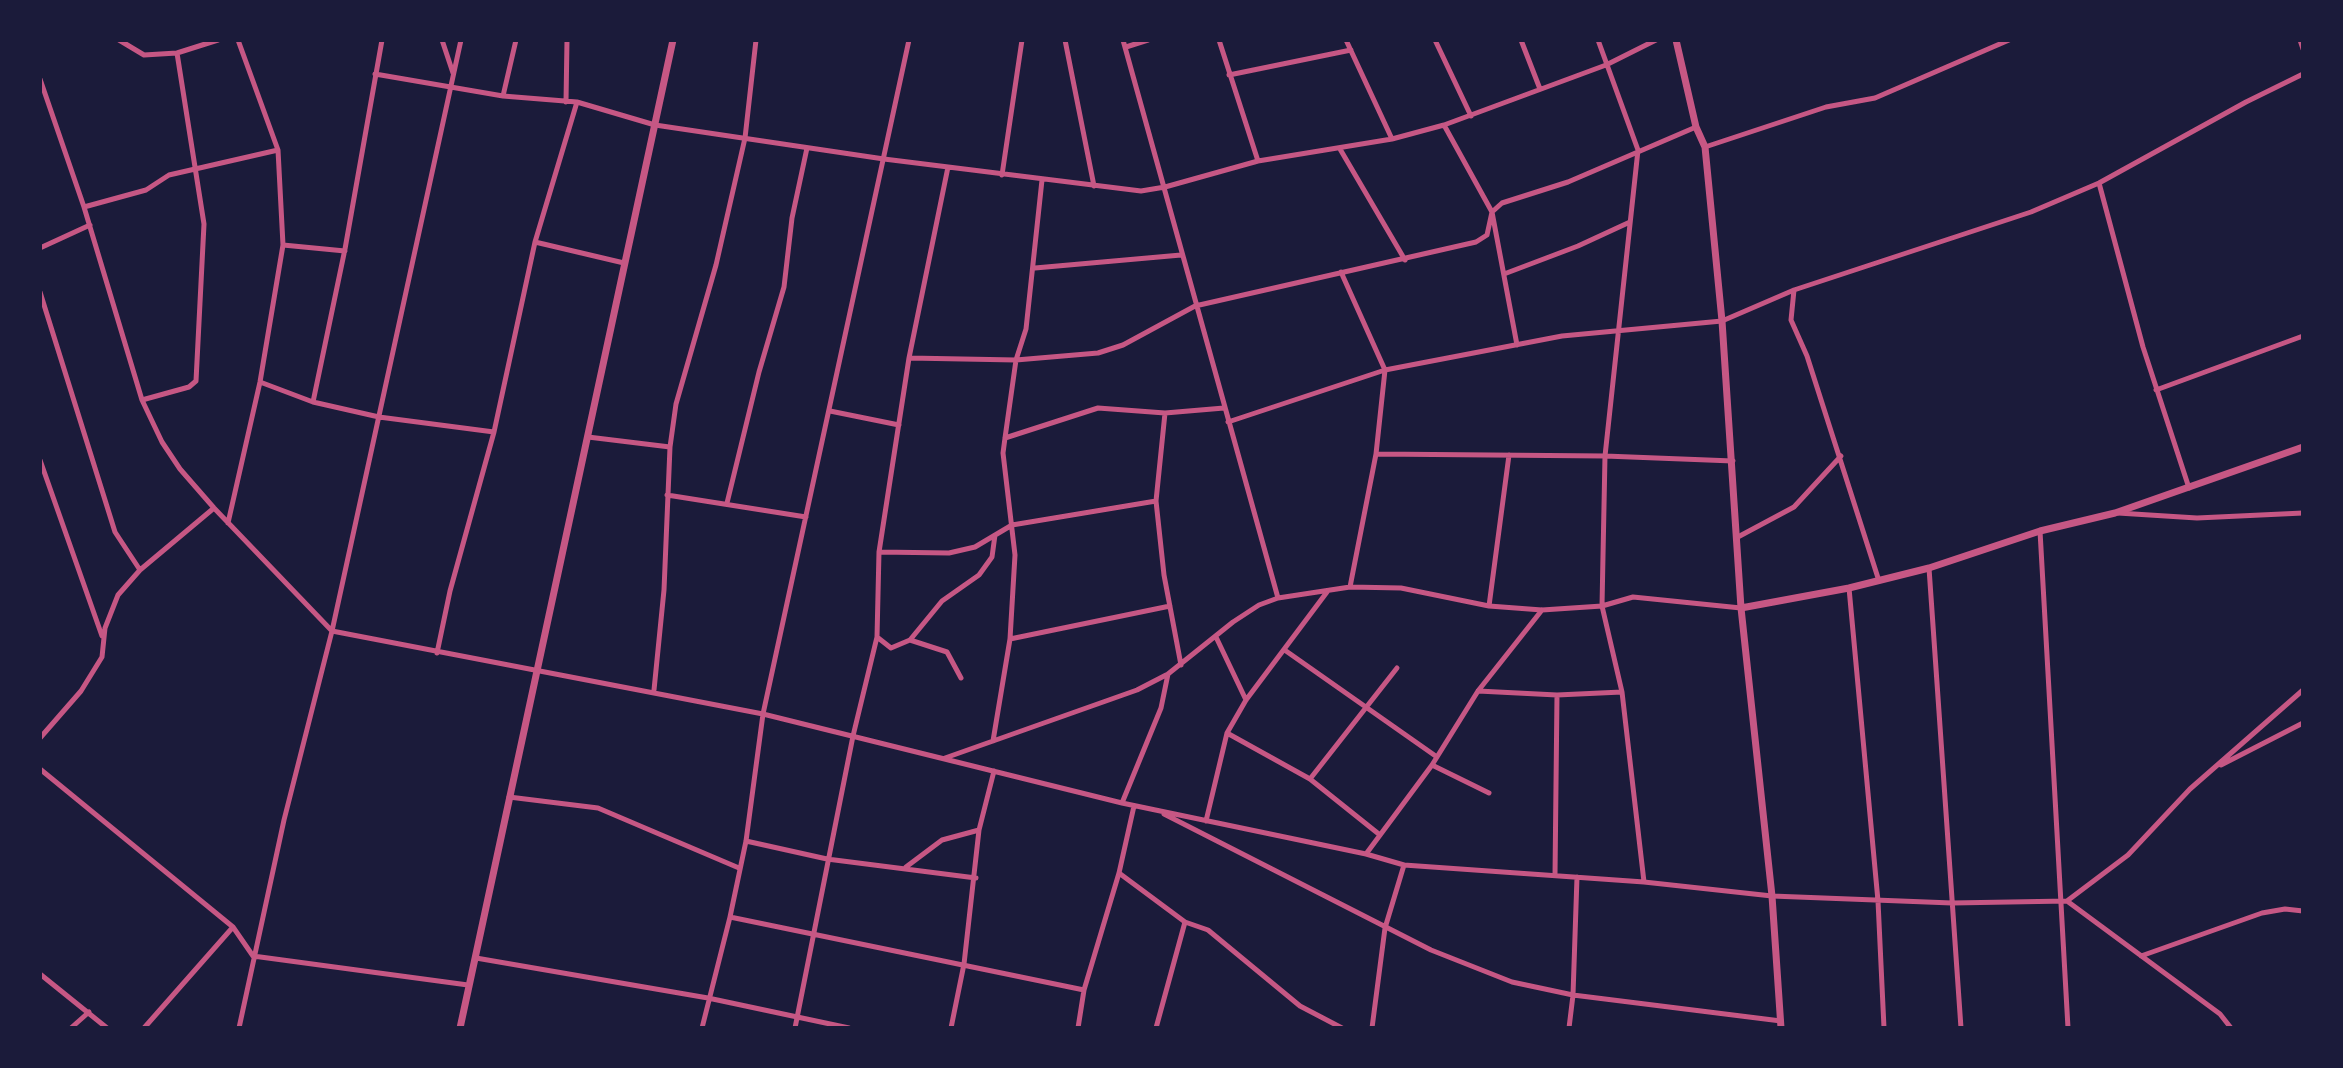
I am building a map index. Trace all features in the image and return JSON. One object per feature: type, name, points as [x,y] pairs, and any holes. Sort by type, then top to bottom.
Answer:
[{"type":"street","points":[[119,40],[144,55],[177,53],[218,40]]},
{"type":"street","points":[[228,523],[260,382],[283,245],[278,150],[238,40]]},
{"type":"street","points":[[313,402],[345,251],[382,40]]},
{"type":"street","points":[[442,40],[454,76]]},
{"type":"street","points":[[239,1028],[253,956],[332,631],[461,40]]},
{"type":"street","points":[[503,96],[516,40]]},
{"type":"street","points":[[566,102],[567,40]]},
{"type":"street","points":[[460,1028],[673,40]]},
{"type":"street","points":[[654,691],[664,590],[670,447],[680,391],[716,265],[745,138],[756,40]]},
{"type":"street","points":[[702,1028],[746,841],[763,713],[909,40]]},
{"type":"street","points":[[1002,175],[1022,40]]},
{"type":"street","points":[[1065,40],[1094,186]]},
{"type":"street","points":[[1124,40],[1195,306],[1278,598]]},
{"type":"street","points":[[1126,47],[1147,40]]},
{"type":"street","points":[[1219,40],[1258,161]]},
{"type":"street","points":[[1346,40],[1392,139]]},
{"type":"street","points":[[1435,40],[1471,116]]},
{"type":"street","points":[[1521,40],[1540,89]]},
{"type":"street","points":[[1598,40],[1639,150],[1605,456],[1602,606],[1622,692],[1644,882]]},
{"type":"street","points":[[374,74],[452,89],[577,102],[655,125],[884,159],[1141,191],[1258,161],[1392,139],[1444,125],[1606,65],[1656,40]]},
{"type":"street","points":[[1156,809],[1385,928],[1431,950],[1513,982],[1573,995],[1781,1024],[1772,896],[1741,608],[1722,321],[1705,147],[1696,127],[1676,40]]},
{"type":"street","points":[[1705,147],[1826,107],[1875,98],[2009,40]]},
{"type":"street","points":[[2300,40],[2303,49]]},
{"type":"street","points":[[1229,75],[1351,50]]},
{"type":"street","points":[[142,400],[189,387],[197,382],[204,224],[177,53]]},
{"type":"street","points":[[1228,422],[1385,370],[1617,329],[1722,321],[1794,290],[2031,212],[2099,183],[2246,102],[2303,74]]},
{"type":"street","points":[[40,79],[90,225],[142,400],[162,442],[214,508],[332,631],[536,672],[654,691],[763,713],[1134,806],[1366,854],[1405,865],[1644,882],[1772,896],[1878,901],[2065,901],[2128,855],[2212,770],[2303,690]]},
{"type":"street","points":[[437,653],[450,592],[494,432],[535,242],[577,102]]},
{"type":"street","points":[[1444,125],[1492,212],[1517,345]]},
{"type":"street","points":[[909,358],[1016,360],[1098,353],[1123,345],[1195,306],[1405,260],[1483,239],[1492,212],[1511,200],[1568,182],[1696,127]]},
{"type":"street","points":[[726,503],[759,372],[784,287],[792,218],[807,148]]},
{"type":"street","points":[[1340,149],[1405,260]]},
{"type":"street","points":[[84,207],[146,190],[169,175],[278,150]]},
{"type":"street","points":[[795,1028],[827,859],[877,637],[879,552],[909,358],[948,167]]},
{"type":"street","points":[[993,741],[1010,639],[1015,555],[1005,438],[1016,360],[1026,329],[1035,268],[1042,180]]},
{"type":"street","points":[[2099,183],[2157,390],[2189,488]]},
{"type":"street","points":[[1504,274],[1578,246],[1630,222]]},
{"type":"street","points":[[40,248],[90,225]]},
{"type":"street","points":[[535,242],[624,263]]},
{"type":"street","points":[[283,245],[345,251]]},
{"type":"street","points":[[1035,268],[1181,255]]},
{"type":"street","points":[[1341,272],[1385,370],[1376,454],[1350,587]]},
{"type":"street","points":[[1794,290],[1791,320],[1807,356],[1841,456],[1879,581]]},
{"type":"street","points":[[40,292],[115,532],[140,570]]},
{"type":"street","points":[[2157,390],[2303,336]]},
{"type":"street","points":[[260,382],[313,402],[379,417],[494,432]]},
{"type":"street","points":[[1005,438],[1098,408],[1165,412],[1224,408]]},
{"type":"street","points":[[830,411],[899,425]]},
{"type":"street","points":[[1165,412],[1156,501],[1181,665]]},
{"type":"street","points":[[588,437],[670,447]]},
{"type":"street","points":[[942,759],[963,754],[1137,690],[1181,665],[1251,611],[1278,598],[1350,587],[1401,588],[1489,606],[1542,610],[1602,606],[1640,597],[1741,608],[1879,581],[1929,568],[2040,531],[2115,513],[2303,447]]},
{"type":"street","points":[[1376,454],[1605,456],[1732,461]]},
{"type":"street","points":[[1489,606],[1509,455]]},
{"type":"street","points":[[1736,538],[1794,507],[1841,456]]},
{"type":"street","points":[[40,460],[103,639]]},
{"type":"street","points":[[667,495],[806,517]]},
{"type":"street","points":[[879,552],[948,553],[975,547],[1012,525],[1156,501]]},
{"type":"street","points":[[40,738],[81,691],[102,657],[103,639],[118,595],[140,570],[214,508]]},
{"type":"street","points":[[2115,513],[2197,518],[2303,513]]},
{"type":"street","points":[[2040,531],[2065,901],[2068,1028]]},
{"type":"street","points":[[877,637],[891,648],[911,640],[942,601],[979,575],[992,557],[995,535]]},
{"type":"street","points":[[1929,568],[1961,1028]]},
{"type":"street","points":[[1849,587],[1878,901],[1884,1028]]},
{"type":"street","points":[[1206,821],[1227,733],[1246,700],[1286,651],[1327,592]]},
{"type":"street","points":[[1010,639],[1170,606]]},
{"type":"street","points":[[1366,854],[1432,765],[1478,691],[1542,610]]},
{"type":"street","points":[[1216,637],[1246,700]]},
{"type":"street","points":[[911,640],[947,652],[961,678]]},
{"type":"street","points":[[1286,651],[1364,709],[1437,757]]},
{"type":"street","points":[[1310,779],[1397,668]]},
{"type":"street","points":[[1122,803],[1161,708],[1168,674]]},
{"type":"street","points":[[1478,691],[1557,695],[1622,692]]},
{"type":"street","points":[[1555,876],[1557,695]]},
{"type":"street","points":[[2212,770],[2303,723]]},
{"type":"street","points":[[1227,733],[1310,779],[1380,835]]},
{"type":"street","points":[[1432,765],[1489,793]]},
{"type":"street","points":[[40,769],[233,927],[253,956],[468,985]]},
{"type":"street","points":[[951,1028],[964,964],[979,830],[994,771]]},
{"type":"street","points":[[509,797],[598,808],[739,868]]},
{"type":"street","points":[[1078,1028],[1084,990],[1119,873],[1134,806]]},
{"type":"street","points":[[906,867],[942,840],[979,830]]},
{"type":"street","points":[[746,841],[827,859],[906,867],[975,878]]},
{"type":"street","points":[[1372,1028],[1385,928],[1405,865]]},
{"type":"street","points":[[1119,873],[1185,922],[1208,930],[1300,1006],[1342,1028]]},
{"type":"street","points":[[1569,1028],[1573,995],[1577,877]]},
{"type":"street","points":[[2065,901],[2220,1014],[2231,1028]]},
{"type":"street","points":[[2141,956],[2262,914],[2285,909],[2303,911]]},
{"type":"street","points":[[730,917],[1084,990]]},
{"type":"street","points":[[1156,1028],[1185,922]]},
{"type":"street","points":[[144,1028],[233,927]]},
{"type":"street","points":[[476,958],[708,998],[849,1028]]},
{"type":"street","points":[[40,974],[107,1028]]},
{"type":"street","points":[[71,1028],[89,1012]]}]
